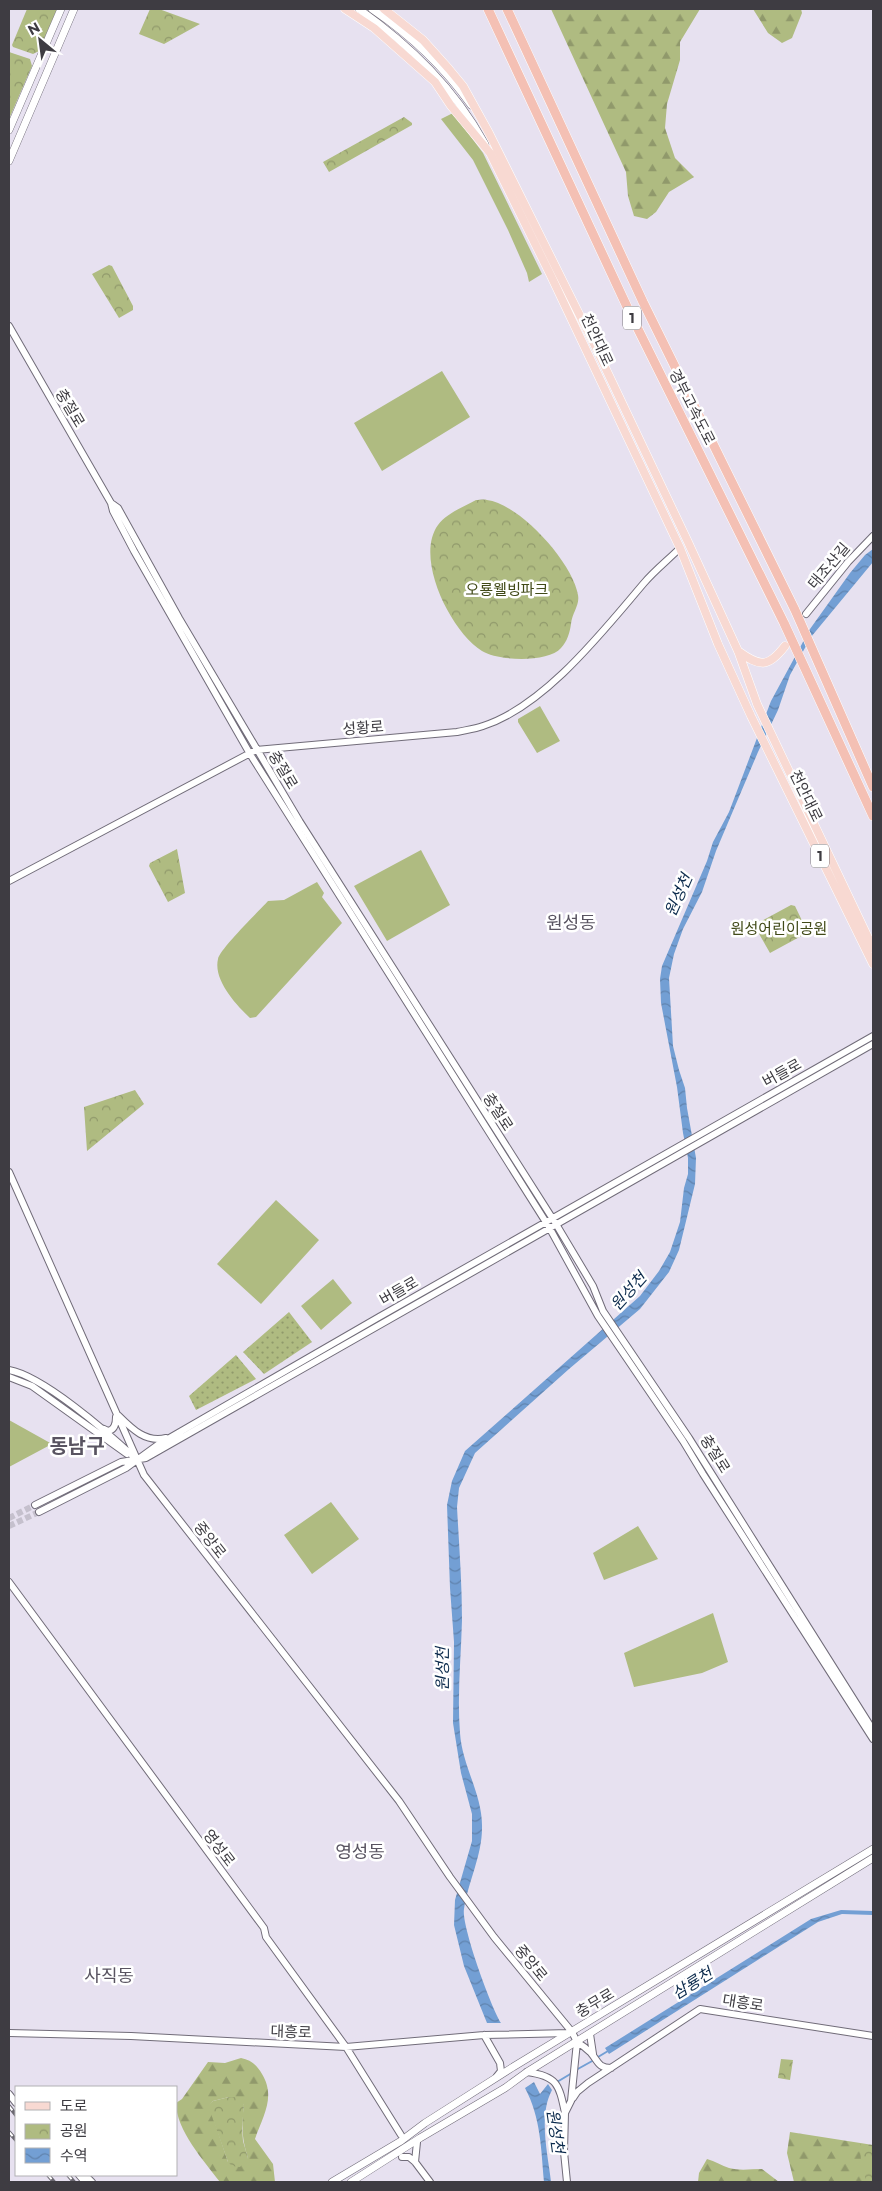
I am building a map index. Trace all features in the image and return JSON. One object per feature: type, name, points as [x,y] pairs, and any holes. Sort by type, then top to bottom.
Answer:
[{"type":"highway","name":"경부고속도로","points":[[488,9],[629,311],[784,623],[873,816]]},
{"type":"highway","name":"경부고속도로","points":[[507,9],[642,302],[795,610],[873,787]]},
{"type":"main road","points":[[9,130],[61,9]]},
{"type":"main road","points":[[9,161],[74,9]]},
{"type":"main road","points":[[345,9],[374,28],[435,82],[451,106],[490,153]]},
{"type":"main road","name":"천안대로","points":[[359,9],[397,37],[435,74],[471,118],[490,153],[587,350],[680,548],[718,644],[767,748],[873,964]]},
{"type":"main road","name":"천안대로","points":[[372,9],[412,39],[447,76],[489,133],[595,346],[738,652],[761,713],[873,948]]},
{"type":"main road","name":"1","points":[[384,9],[423,40],[449,69],[466,92],[489,133]]},
{"type":"main road","points":[[738,652],[754,662],[764,663],[775,659],[785,646]]},
{"type":"main road","name":"충무로","points":[[332,2182],[401,2141],[425,2123],[495,2079],[873,1849]]},
{"type":"main road","name":"충무로","points":[[351,2182],[873,1858]]},
{"type":"street","name":"충절로","points":[[9,326],[111,503],[112,511],[250,754],[547,1225],[616,1345],[683,1441],[873,1739]]},
{"type":"street","name":"충절로","points":[[111,503],[118,508],[179,618],[256,750],[467,1088],[554,1221],[593,1286],[606,1315],[689,1438],[873,1730]]},
{"type":"street","name":"태조산길","points":[[806,614],[848,562],[873,536]]},
{"type":"street","name":"성황로","points":[[9,881],[256,750],[457,732],[496,721],[531,700],[554,681],[593,641],[644,583],[680,548]]},
{"type":"street","name":"버들로","points":[[136,1460],[174,1435],[547,1225],[676,1147],[873,1036]]},
{"type":"street","name":"버들로","points":[[554,1221],[677,1155],[873,1044]]},
{"type":"street","name":"중앙로","points":[[9,1172],[144,1475],[399,1801],[455,1885],[494,1937],[572,2032],[577,2042]]},
{"type":"street","name":"버들로","points":[[136,1460],[146,1458],[183,1438],[547,1225]]},
{"type":"street","points":[[9,1370],[19,1372],[37,1382],[100,1428],[136,1460]]},
{"type":"street","points":[[9,1377],[32,1386],[136,1460]]},
{"type":"street","points":[[100,1428],[111,1430],[116,1423],[116,1413]]},
{"type":"street","points":[[116,1413],[137,1433],[149,1438],[160,1439],[174,1435]]},
{"type":"street","points":[[35,1505],[121,1462],[136,1460]]},
{"type":"street","points":[[39,1512],[126,1468],[136,1460]]},
{"type":"street","name":"영성로","points":[[9,1582],[262,1926],[266,1936],[346,2046],[401,2135]]},
{"type":"street","name":"대흥로","points":[[571,2101],[577,2092],[700,2009],[873,2036]]},
{"type":"street","points":[[548,2033],[561,2029],[560,2017]]},
{"type":"street","name":"대흥로","points":[[9,2033],[131,2036],[346,2046],[484,2035],[572,2032]]},
{"type":"street","points":[[590,2034],[593,2054],[598,2064],[611,2068]]},
{"type":"street","points":[[484,2035],[500,2063],[501,2071],[495,2079]]},
{"type":"street","points":[[565,2113],[571,2101],[577,2042],[593,2054]]},
{"type":"street","points":[[527,2072],[548,2076],[561,2093],[565,2113],[564,2152],[567,2182]]},
{"type":"street","points":[[416,2162],[417,2142]]},
{"type":"street","points":[[402,2157],[409,2157],[416,2162],[430,2182]]},
{"type":"green space","points":[[27,9],[57,9],[39,51],[33,54],[12,45]]},
{"type":"green space","points":[[150,9],[159,9],[200,24],[164,44],[139,34]]},
{"type":"green space","points":[[551,9],[700,9],[680,42],[680,60],[667,104],[665,128],[675,158],[694,177],[669,192],[656,212],[647,219],[634,216],[628,196],[626,172]]},
{"type":"green space","points":[[753,9],[801,9],[802,13],[792,38],[782,43],[768,33]]},
{"type":"green space","points":[[9,52],[30,59],[32,66],[9,119]]},
{"type":"green space","points":[[453,113],[483,153],[542,274],[529,282],[527,273],[508,230],[473,160],[441,119]]},
{"type":"green space","points":[[404,117],[412,125],[329,172],[323,162]]},
{"type":"green space","points":[[109,265],[112,266],[133,306],[133,310],[119,318],[92,274]]},
{"type":"green space","points":[[442,371],[470,417],[382,471],[354,423]]},
{"type":"green space","name":"오룡웰빙파크","points":[[476,500],[486,500],[500,504],[529,523],[556,552],[574,582],[578,602],[567,640],[555,653],[523,659],[499,657],[489,654],[470,641],[448,611],[439,593],[433,574],[430,556],[432,539],[438,525],[446,517]]},
{"type":"green space","points":[[540,706],[560,741],[537,753],[518,719]]},
{"type":"green space","points":[[177,849],[185,893],[168,902],[149,866],[150,863]]},
{"type":"green space","points":[[421,850],[450,905],[387,941],[354,886]]},
{"type":"green space","points":[[317,882],[324,893],[322,897],[342,923],[256,1017],[250,1018],[232,999],[222,983],[217,967],[220,954],[268,901],[284,900]]},
{"type":"green space","name":"원성어린이공원","points":[[791,905],[795,906],[806,929],[805,934],[770,953],[754,925]]},
{"type":"green space","points":[[135,1090],[144,1104],[87,1151],[84,1107]]},
{"type":"green space","points":[[276,1200],[319,1240],[261,1304],[217,1264]]},
{"type":"green space","points":[[333,1279],[352,1303],[321,1330],[301,1306]]},
{"type":"green space","points":[[289,1312],[312,1342],[264,1374],[243,1352]]},
{"type":"green space","points":[[236,1355],[256,1379],[196,1410],[189,1396]]},
{"type":"green space","points":[[9,1420],[52,1444],[9,1467]]},
{"type":"green space","points":[[331,1502],[359,1539],[312,1574],[284,1535]]},
{"type":"green space","points":[[638,1526],[658,1559],[604,1580],[593,1553]]},
{"type":"green space","points":[[713,1613],[728,1662],[702,1673],[634,1687],[624,1653]]},
{"type":"green space","points":[[241,2058],[253,2063],[262,2074],[266,2082],[268,2099],[255,2139],[273,2164],[275,2182],[220,2182],[192,2145],[178,2116],[178,2102],[182,2099],[208,2062],[225,2063]],"holes":[[[229,2097],[237,2097],[244,2105],[243,2132],[248,2158],[228,2162],[209,2105],[213,2101]]]},
{"type":"green space","points":[[781,2059],[793,2060],[790,2080],[778,2078]]},
{"type":"green space","points":[[229,2097],[241,2097],[244,2105],[242,2128],[243,2141],[248,2158],[240,2167],[232,2166],[228,2162],[208,2105],[213,2101]]},
{"type":"green space","points":[[790,2132],[873,2145],[873,2182],[794,2182],[787,2153]]},
{"type":"green space","points":[[860,2144],[873,2147],[873,2178],[866,2180],[861,2162]]},
{"type":"green space","points":[[707,2159],[733,2169],[762,2169],[779,2182],[698,2182],[699,2173]]},
{"type":"water","points":[[873,549],[873,562],[811,637],[790,675],[778,710],[758,752],[716,851],[702,892],[683,929],[674,954],[669,978],[673,1046],[685,1088],[696,1158],[695,1184],[679,1250],[669,1272],[640,1309],[475,1453],[459,1488],[457,1507],[462,1620],[459,1719],[464,1757],[476,1792],[482,1828],[480,1849],[466,1899],[464,1918],[478,1966],[501,2023],[487,2023],[464,1966],[454,1925],[455,1900],[472,1841],[472,1814],[461,1773],[453,1723],[454,1642],[447,1505],[452,1481],[465,1451],[640,1296],[659,1271],[670,1252],[680,1222],[684,1188],[688,1174],[688,1158],[661,1003],[660,979],[662,966],[707,861],[713,842],[729,812],[771,701],[810,629],[850,573],[865,555]]},
{"type":"water","points":[[841,1910],[873,1911],[873,1915],[842,1914],[818,1922],[609,2054],[605,2048],[811,1919]]},
{"type":"water","points":[[534,2082],[540,2094],[548,2084],[552,2090],[548,2100],[545,2123],[551,2182],[544,2182],[537,2122],[525,2088]]},
{"type":"waterway","name":"삼룡천","points":[[598,2057],[608,2051]]},
{"type":"waterway","name":"삼룡천","points":[[576,2070],[594,2060]]},
{"type":"waterway","name":"삼룡천","points":[[557,2082],[572,2073]]},
{"type":"tunnel","points":[[9,1518],[35,1505]]},
{"type":"tunnel","points":[[9,1526],[39,1512]]},
{"type":"railway","points":[[9,2106],[15,2114]]},
{"type":"railway","points":[[9,2132],[15,2139]]},
{"type":"railway","points":[[49,2176],[54,2182]]},
{"type":"railway","points":[[69,2176],[74,2182]]},
{"type":"district","name":"원성동","points":[[571,923]]},
{"type":"district","name":"동남구","points":[[77,1446]]},
{"type":"district","name":"영성동","points":[[360,1852]]},
{"type":"district","name":"사직동","points":[[109,1976]]},
{"type":"water label","name":"원성천","points":[[678,895]]},
{"type":"water label","name":"원성천","points":[[628,1291]]},
{"type":"water label","name":"원성천","points":[[442,1669]]},
{"type":"water label","name":"원성천","points":[[556,2131]]}]
